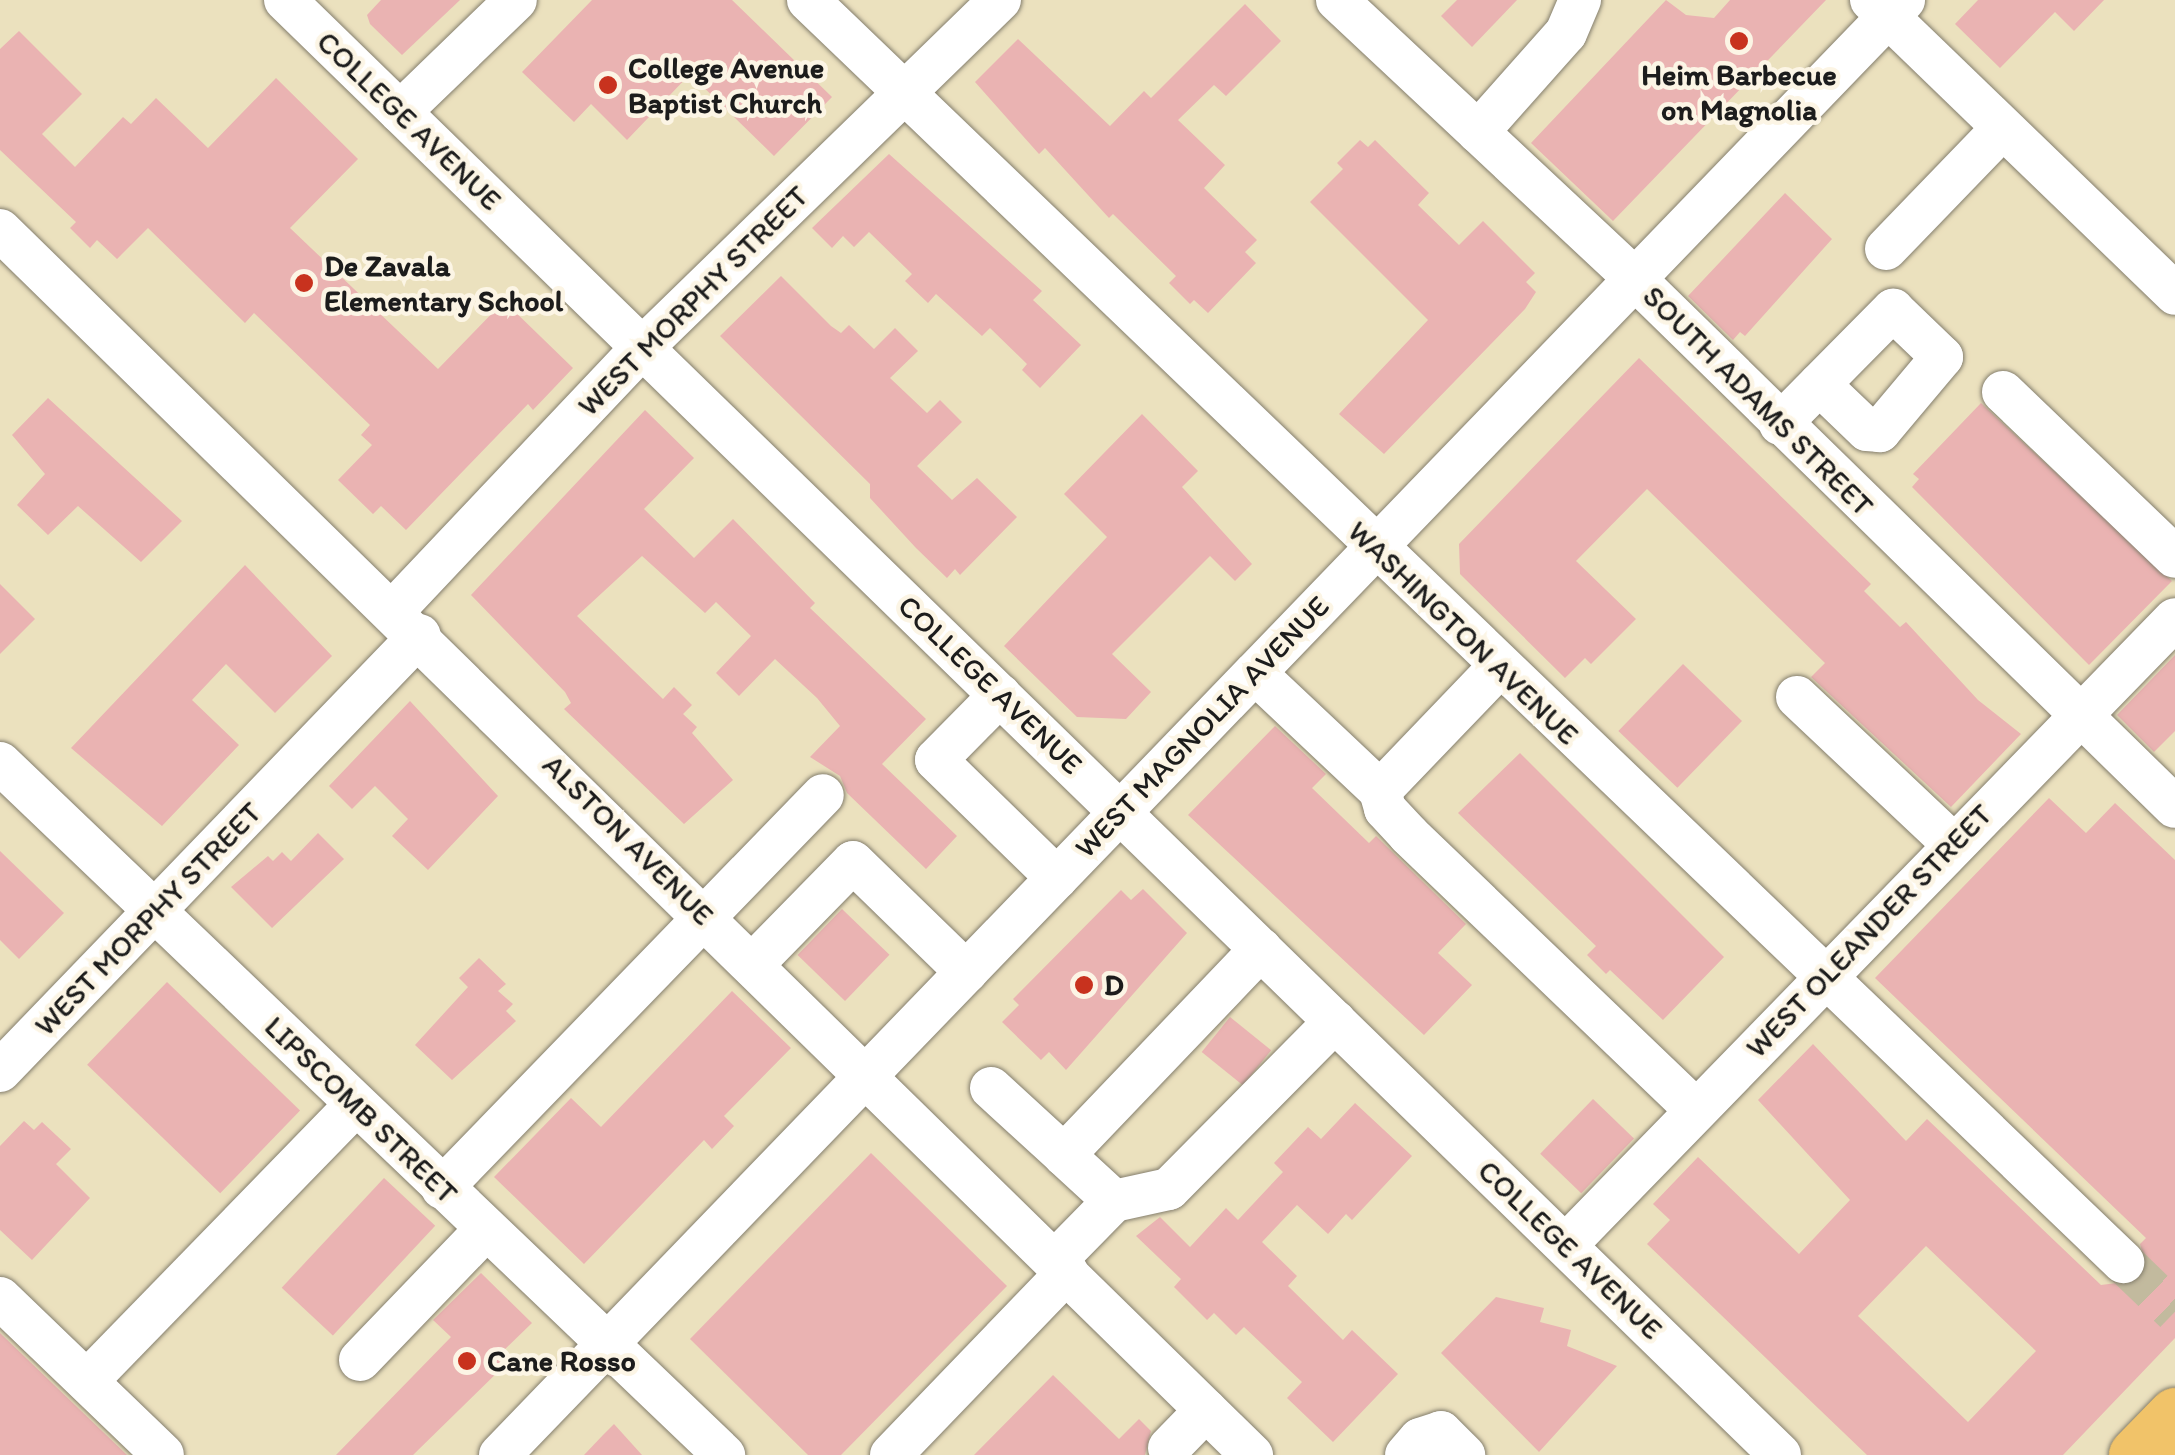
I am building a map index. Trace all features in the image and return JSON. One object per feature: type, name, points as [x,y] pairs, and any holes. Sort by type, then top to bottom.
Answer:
[{"type":"main road","points":[[2136,1455],[2175,1416]]},
{"type":"street","name":"COLLEGE AVENUE","points":[[284,0],[1566,1245],[1773,1452]]},
{"type":"street","points":[[400,112],[516,0]]},
{"type":"street","name":"WASHINGTON AVENUE","points":[[808,0],[1499,668],[2123,1262]]},
{"type":"street","name":"WEST MORPHY STREET","points":[[0,1071],[156,913],[643,347],[1000,0]]},
{"type":"street","name":"SOUTH ADAMS STREET","points":[[1337,0],[1634,280],[2080,716],[2168,785]]},
{"type":"street","points":[[1478,132],[1566,33],[1580,0]]},
{"type":"street","points":[[1888,6],[2003,128],[2175,294]]},
{"type":"street","name":"WEST MAGNOLIA AVENUE","points":[[500,1455],[1634,280],[1888,6]]},
{"type":"street","points":[[1886,249],[2003,128]]},
{"type":"street","name":"ALSTON AVENUE","points":[[0,230],[407,622],[1252,1455]]},
{"type":"street","points":[[1780,424],[1819,384]]},
{"type":"street","points":[[2004,392],[2175,557]]},
{"type":"street","name":"WEST OLEANDER STREET","points":[[1566,1245],[2175,619]]},
{"type":"street","points":[[1380,791],[1499,668]]},
{"type":"street","points":[[1255,673],[1380,791],[1385,809],[1409,835],[1696,1110]]},
{"type":"street","points":[[1000,695],[936,760],[1057,878]]},
{"type":"street","points":[[1798,697],[1953,844]]},
{"type":"street","name":"LIPSCOMB STREET","points":[[0,763],[724,1455]]},
{"type":"street","points":[[442,1188],[824,795]]},
{"type":"street","points":[[754,964],[853,862],[966,972]]},
{"type":"street","points":[[1064,1155],[1261,949]]},
{"type":"street","points":[[891,1455],[1061,1267],[1114,1201],[1169,1189],[1335,1022]]},
{"type":"street","points":[[991,1088],[1114,1201]]},
{"type":"street","points":[[95,1389],[364,1113]]},
{"type":"street","points":[[360,1360],[485,1230]]},
{"type":"street","points":[[0,1298],[163,1455]]},
{"type":"street","points":[[1169,1448],[1206,1410]]},
{"type":"street","points":[[1406,1455],[1420,1440],[1441,1432],[1464,1455]]},
{"type":"building","points":[[381,0],[460,0],[402,55],[370,24],[367,15]]},
{"type":"building","name":"College Avenue Baptist Church","points":[[592,0],[732,0],[832,97],[774,156],[690,74],[627,140],[591,104],[574,122],[522,72]]},
{"type":"building","points":[[1457,0],[1517,0],[1472,47],[1441,16]]},
{"type":"building","points":[[1666,0],[1686,15],[1714,18],[1730,0],[1826,0],[1613,221],[1531,143]]},
{"type":"building","points":[[1978,0],[2104,0],[2074,31],[2055,12],[2000,68],[1955,24]]},
{"type":"building","points":[[1245,4],[1281,41],[1226,96],[1214,85],[1178,120],[1225,165],[1204,188],[1257,240],[1245,252],[1256,263],[1208,313],[1194,300],[1190,304],[1169,283],[1176,276],[1113,214],[1109,218],[1045,148],[1039,154],[975,82],[1018,39],[1110,126],[1144,91],[1151,98]]},
{"type":"building","points":[[19,31],[82,94],[42,134],[75,167],[123,117],[131,124],[156,98],[208,148],[276,78],[358,159],[290,228],[438,369],[504,301],[573,368],[533,410],[528,404],[406,530],[381,506],[373,514],[338,480],[372,445],[361,435],[370,425],[254,313],[245,323],[148,228],[117,259],[97,240],[90,248],[70,228],[76,222],[0,150],[0,49]]},
{"type":"building","points":[[1360,140],[1368,147],[1375,140],[1429,193],[1418,205],[1459,245],[1483,221],[1535,273],[1526,282],[1536,292],[1525,309],[1384,454],[1339,414],[1428,320],[1310,202],[1343,169],[1337,163]]},
{"type":"building","points":[[889,154],[1042,291],[1033,300],[1081,345],[1040,388],[1022,370],[1027,364],[990,328],[982,336],[936,294],[928,303],[905,281],[912,274],[869,232],[854,247],[843,236],[832,248],[812,228]]},
{"type":"building","points":[[1785,193],[1832,239],[1745,336],[1740,332],[1733,340],[1688,296]]},
{"type":"building","points":[[781,276],[831,326],[841,333],[849,325],[874,349],[895,328],[918,351],[890,378],[927,413],[940,400],[962,422],[917,466],[952,500],[977,478],[1017,517],[960,575],[955,569],[947,578],[916,548],[870,498],[870,484],[720,336]]},
{"type":"building","points":[[1639,358],[1871,584],[1864,591],[1900,627],[1906,622],[1978,700],[2021,734],[1951,807],[1811,677],[1825,663],[1647,489],[1576,561],[1636,619],[1591,664],[1585,658],[1565,678],[1460,574],[1459,544]]},
{"type":"building","points":[[48,398],[182,521],[141,562],[78,506],[48,535],[17,505],[45,474],[12,435]]},
{"type":"building","points":[[1981,403],[2172,581],[2089,665],[1912,487],[1919,479],[1913,474]]},
{"type":"building","points":[[645,410],[694,458],[644,509],[694,558],[733,519],[815,603],[810,608],[926,719],[882,764],[957,836],[926,869],[847,793],[840,776],[810,757],[840,726],[817,698],[775,659],[739,696],[716,673],[751,636],[716,602],[705,613],[642,556],[577,616],[663,699],[674,687],[692,705],[683,714],[697,727],[692,733],[733,780],[684,824],[564,709],[571,703],[565,692],[471,595]]},
{"type":"building","points":[[1142,414],[1198,471],[1182,487],[1252,564],[1235,581],[1210,556],[1112,654],[1151,692],[1126,719],[1077,717],[1004,646],[1107,537],[1064,494]]},
{"type":"building","points":[[245,565],[332,656],[275,713],[226,664],[192,700],[239,745],[162,826],[71,748]]},
{"type":"building","points":[[0,584],[35,619],[0,654]]},
{"type":"building","points":[[2175,655],[2175,731],[2154,752],[2117,715]]},
{"type":"building","points":[[1683,664],[1742,721],[1677,788],[1618,731]]},
{"type":"building","points":[[410,701],[498,796],[428,870],[392,836],[408,819],[375,786],[352,809],[329,786]]},
{"type":"building","points":[[1275,726],[1326,774],[1312,788],[1369,843],[1376,836],[1466,924],[1438,953],[1472,985],[1424,1035],[1188,815]]},
{"type":"building","points":[[1520,753],[1724,957],[1663,1020],[1610,970],[1606,974],[1587,955],[1596,946],[1458,813]]},
{"type":"building","points":[[2049,798],[2086,833],[2115,803],[2175,860],[2175,1338],[2063,1455],[1867,1455],[1647,1244],[1670,1220],[1653,1204],[1698,1157],[1799,1254],[1850,1200],[1758,1100],[1813,1044],[1906,1141],[1927,1119],[2101,1285],[2140,1280],[2147,1267],[2140,1244],[2146,1238],[1875,978]],"holes":[[[1926,1246],[2036,1351],[1968,1422],[1858,1316]]]},
{"type":"building","points":[[318,833],[344,859],[272,928],[231,887],[268,856],[273,861],[282,852],[291,861]]},
{"type":"building","points":[[0,851],[64,913],[19,959],[0,940]]},
{"type":"building","name":"D","points":[[1143,889],[1187,933],[1066,1070],[1049,1052],[1041,1060],[1002,1022],[1019,1005],[1013,999],[1121,890],[1131,900]]},
{"type":"building","points":[[842,909],[889,955],[845,1001],[798,955]]},
{"type":"building","points":[[479,958],[506,984],[498,991],[513,1004],[506,1011],[516,1021],[452,1080],[415,1045],[468,987],[459,978]]},
{"type":"building","points":[[167,982],[300,1111],[220,1193],[87,1065]]},
{"type":"building","points":[[732,991],[791,1048],[724,1116],[734,1126],[712,1149],[704,1140],[584,1264],[494,1177],[571,1098],[601,1127]]},
{"type":"building","points":[[1230,1017],[1271,1050],[1243,1085],[1202,1052]]},
{"type":"building","points":[[1593,1099],[1634,1139],[1581,1193],[1540,1154]]},
{"type":"building","points":[[1355,1103],[1412,1156],[1352,1220],[1346,1214],[1328,1234],[1297,1205],[1262,1242],[1297,1276],[1288,1286],[1343,1340],[1352,1330],[1398,1374],[1333,1442],[1287,1398],[1302,1382],[1244,1327],[1236,1335],[1214,1313],[1207,1320],[1174,1287],[1181,1279],[1136,1236],[1160,1217],[1190,1247],[1226,1208],[1238,1220],[1283,1172],[1274,1163],[1308,1127],[1321,1139]]},
{"type":"building","points":[[24,1121],[34,1130],[42,1122],[71,1149],[56,1164],[90,1198],[32,1260],[0,1230],[0,1146]]},
{"type":"building","points":[[871,1153],[1007,1286],[841,1455],[808,1455],[690,1339]]},
{"type":"building","points":[[384,1178],[435,1226],[333,1335],[282,1288]]},
{"type":"building","points":[[481,1273],[532,1323],[498,1356],[506,1364],[413,1455],[336,1455],[451,1337],[433,1320]]},
{"type":"building","points":[[1496,1297],[1544,1308],[1540,1322],[1571,1330],[1567,1346],[1617,1366],[1539,1452],[1441,1353]]},
{"type":"building","points":[[0,1333],[127,1455],[0,1455]]},
{"type":"building","points":[[1053,1375],[1119,1439],[1139,1419],[1151,1431],[1145,1455],[974,1455]]},
{"type":"building","points":[[614,1424],[642,1455],[584,1455],[603,1435]]},
{"type":"tunnel","points":[[2123,1262],[2175,1312]]},
{"type":"place","name":"Heim Barbecue on Magnolia","points":[[1739,41]]},
{"type":"place","name":"College Avenue Baptist Church","points":[[608,85]]},
{"type":"place","name":"De Zavala Elementary School","points":[[304,283]]},
{"type":"place","name":"D","points":[[1084,985]]},
{"type":"place","name":"Cane Rosso","points":[[467,1361]]}]
